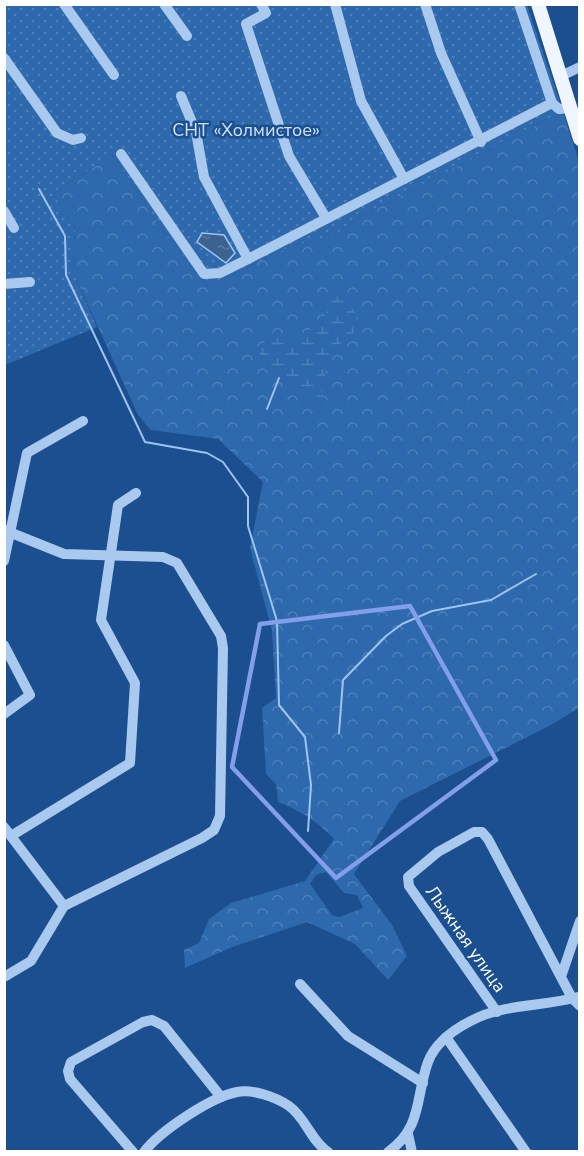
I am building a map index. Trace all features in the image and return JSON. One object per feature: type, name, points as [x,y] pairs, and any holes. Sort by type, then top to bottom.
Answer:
[{"type":"main road","points":[[538,4],[579,140]]},
{"type":"street","points":[[64,4],[114,75]]},
{"type":"street","points":[[164,4],[187,36]]},
{"type":"street","points":[[261,4],[266,13],[246,24],[289,156],[326,218]]},
{"type":"street","points":[[335,4],[361,101],[404,179]]},
{"type":"street","points":[[425,4],[441,53],[481,141]]},
{"type":"street","points":[[519,4],[552,103],[559,109],[570,108]]},
{"type":"street","points":[[4,58],[57,134],[73,141],[81,138]]},
{"type":"street","points":[[561,76],[579,68]]},
{"type":"street","points":[[181,96],[196,132],[204,177],[248,259]]},
{"type":"street","points":[[121,154],[204,274],[220,273],[552,103]]},
{"type":"street","points":[[4,211],[14,228]]},
{"type":"street","points":[[4,284],[30,282]]},
{"type":"street","points":[[4,561],[8,531],[27,453],[83,421]]},
{"type":"street","points":[[11,836],[130,764],[135,683],[101,620],[118,505],[136,493]]},
{"type":"street","points":[[4,977],[31,961],[64,906],[214,830],[220,816],[223,648],[220,636],[177,563],[164,557],[64,554],[8,531]]},
{"type":"street","points":[[4,645],[30,695],[4,714]]},
{"type":"street","points":[[4,827],[64,906]]},
{"type":"street","name":"Лыжная улица","points":[[497,1012],[409,886],[408,877],[416,868],[474,832],[482,832],[577,1000]]},
{"type":"street","points":[[562,974],[579,921]]},
{"type":"street","points":[[300,984],[348,1036],[423,1083]]},
{"type":"street","points":[[388,1152],[408,1134],[416,1117],[428,1062],[446,1037],[479,1017],[497,1012],[577,1000]]},
{"type":"street","points":[[133,1152],[70,1079],[68,1071],[71,1062],[143,1022],[152,1020],[164,1026],[221,1097]]},
{"type":"street","points":[[446,1037],[526,1152]]},
{"type":"street","points":[[144,1152],[172,1127],[221,1097],[239,1092],[276,1099],[291,1107],[319,1146],[328,1152]]},
{"type":"street","points":[[408,1134],[412,1152]]},
{"type":"highlighted area","points":[[410,606],[496,760],[336,878],[232,767],[260,624]]},
{"type":"green space","name":"СНТ «Холмистое»","points":[[5,5],[527,5],[563,111],[362,216],[332,237],[293,245],[207,286],[161,227],[112,154],[53,194],[75,228],[73,272],[97,327],[5,365]]},
{"type":"green space","points":[[563,111],[580,165],[579,708],[549,726],[400,801],[354,874],[392,925],[407,956],[388,980],[355,944],[307,922],[232,947],[185,968],[184,950],[199,943],[209,919],[231,903],[305,881],[334,839],[308,817],[278,802],[276,784],[266,774],[262,708],[276,698],[272,631],[250,548],[263,482],[218,439],[151,430],[138,415],[73,272],[75,228],[53,194],[112,154],[161,227],[207,286],[293,245],[332,237],[362,216]],"holes":[[[326,872],[344,893],[357,895],[363,908],[339,917],[332,915],[310,884],[316,875]]]},
{"type":"green space","points":[[341,296],[354,311],[357,319],[356,328],[329,358],[322,395],[315,408],[299,389],[267,368],[258,348],[269,338],[300,337],[312,329],[323,317],[329,304],[329,298]]},
{"type":"water","points":[[202,233],[224,235],[235,253],[226,263],[197,242]]},
{"type":"waterway","points":[[39,189],[65,236],[66,275],[145,442],[207,453],[223,462],[248,497],[248,526],[277,621],[279,705],[305,737],[311,785],[308,831]]},
{"type":"waterway","points":[[267,409],[279,378]]},
{"type":"waterway","points":[[339,733],[343,680],[386,636],[402,624],[432,611],[491,600],[536,574]]}]
